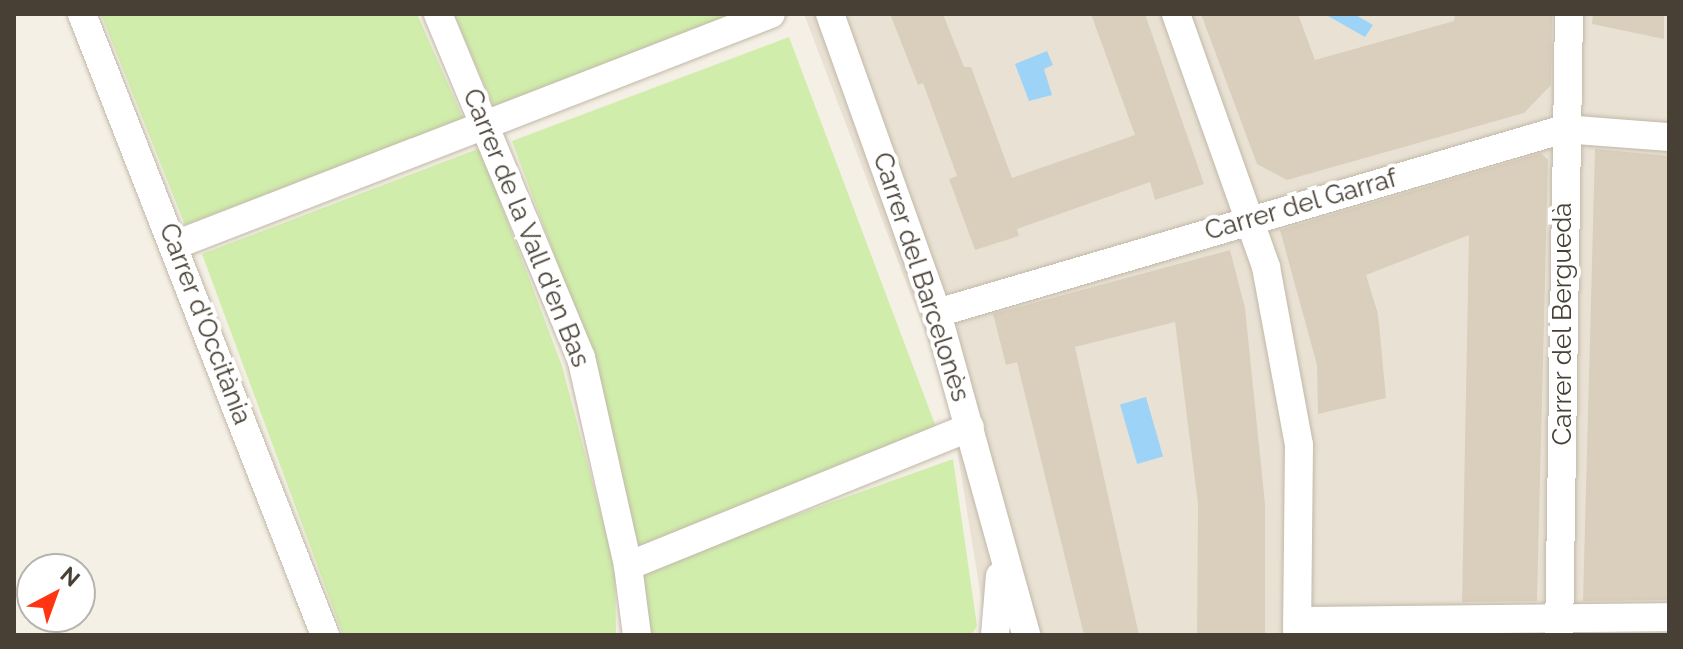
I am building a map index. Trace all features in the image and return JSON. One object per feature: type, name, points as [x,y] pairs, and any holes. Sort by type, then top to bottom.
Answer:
[{"type":"street","name":"Carrer d'Occitània","points":[[82,14],[175,245],[325,635]]},
{"type":"street","name":"Carrer de la Vall d'en Bas","points":[[438,14],[581,357],[628,566],[637,635]]},
{"type":"street","points":[[175,245],[771,14]]},
{"type":"street","name":"Carrer del Barcelonès","points":[[830,14],[937,313],[1026,635]]},
{"type":"street","points":[[1176,14],[1266,267],[1299,445],[1297,628],[1559,625],[1669,617]]},
{"type":"street","name":"Carrer del Berguedà","points":[[1559,625],[1564,129],[1569,14]]},
{"type":"street","name":"Carrer del Garraf","points":[[937,313],[1250,218],[1564,129],[1669,137]]},
{"type":"street","points":[[628,566],[970,427]]},
{"type":"street","name":"Carrer del Barcelonès","points":[[995,635],[1001,543]]},
{"type":"shaded area","points":[[804,14],[1669,14],[1669,635],[987,635],[948,393]]},
{"type":"green space","points":[[101,14],[417,14],[464,120],[185,225]]},
{"type":"green space","points":[[454,14],[736,14],[495,110]]},
{"type":"green space","points":[[789,37],[936,427],[637,549],[587,343],[512,141]]},
{"type":"green space","points":[[480,148],[562,366],[615,567],[616,635],[343,635],[202,254]]},
{"type":"green space","points":[[953,459],[977,626],[971,635],[641,635],[639,571]]},
{"type":"water","points":[[1354,14],[1373,25],[1365,37],[1328,16]]},
{"type":"water","points":[[1047,51],[1053,65],[1044,69],[1052,95],[1029,101],[1015,64]]},
{"type":"water","points":[[1146,397],[1163,457],[1137,464],[1120,404]]},
{"type":"building","points":[[890,14],[943,14],[964,67],[971,67],[1012,178],[1135,135],[1091,14],[1145,14],[1204,184],[1155,200],[1150,182],[1017,229],[1019,236],[975,250],[949,179],[957,176],[923,83],[918,85]]},
{"type":"building","points":[[1201,14],[1298,14],[1315,60],[1454,21],[1455,14],[1552,14],[1551,85],[1524,113],[1287,180],[1257,164]]},
{"type":"building","points":[[1593,14],[1664,14],[1664,39],[1592,24]]},
{"type":"building","points":[[1595,149],[1669,156],[1669,600],[1583,601]]},
{"type":"building","points":[[1541,153],[1548,160],[1537,601],[1462,602],[1469,235],[1366,275],[1378,314],[1386,398],[1318,414],[1317,365],[1280,230]]},
{"type":"building","points":[[1230,250],[1245,308],[1265,504],[1265,635],[1197,635],[1198,504],[1175,322],[1075,347],[1139,635],[1084,635],[1017,362],[1006,365],[993,314]]}]
